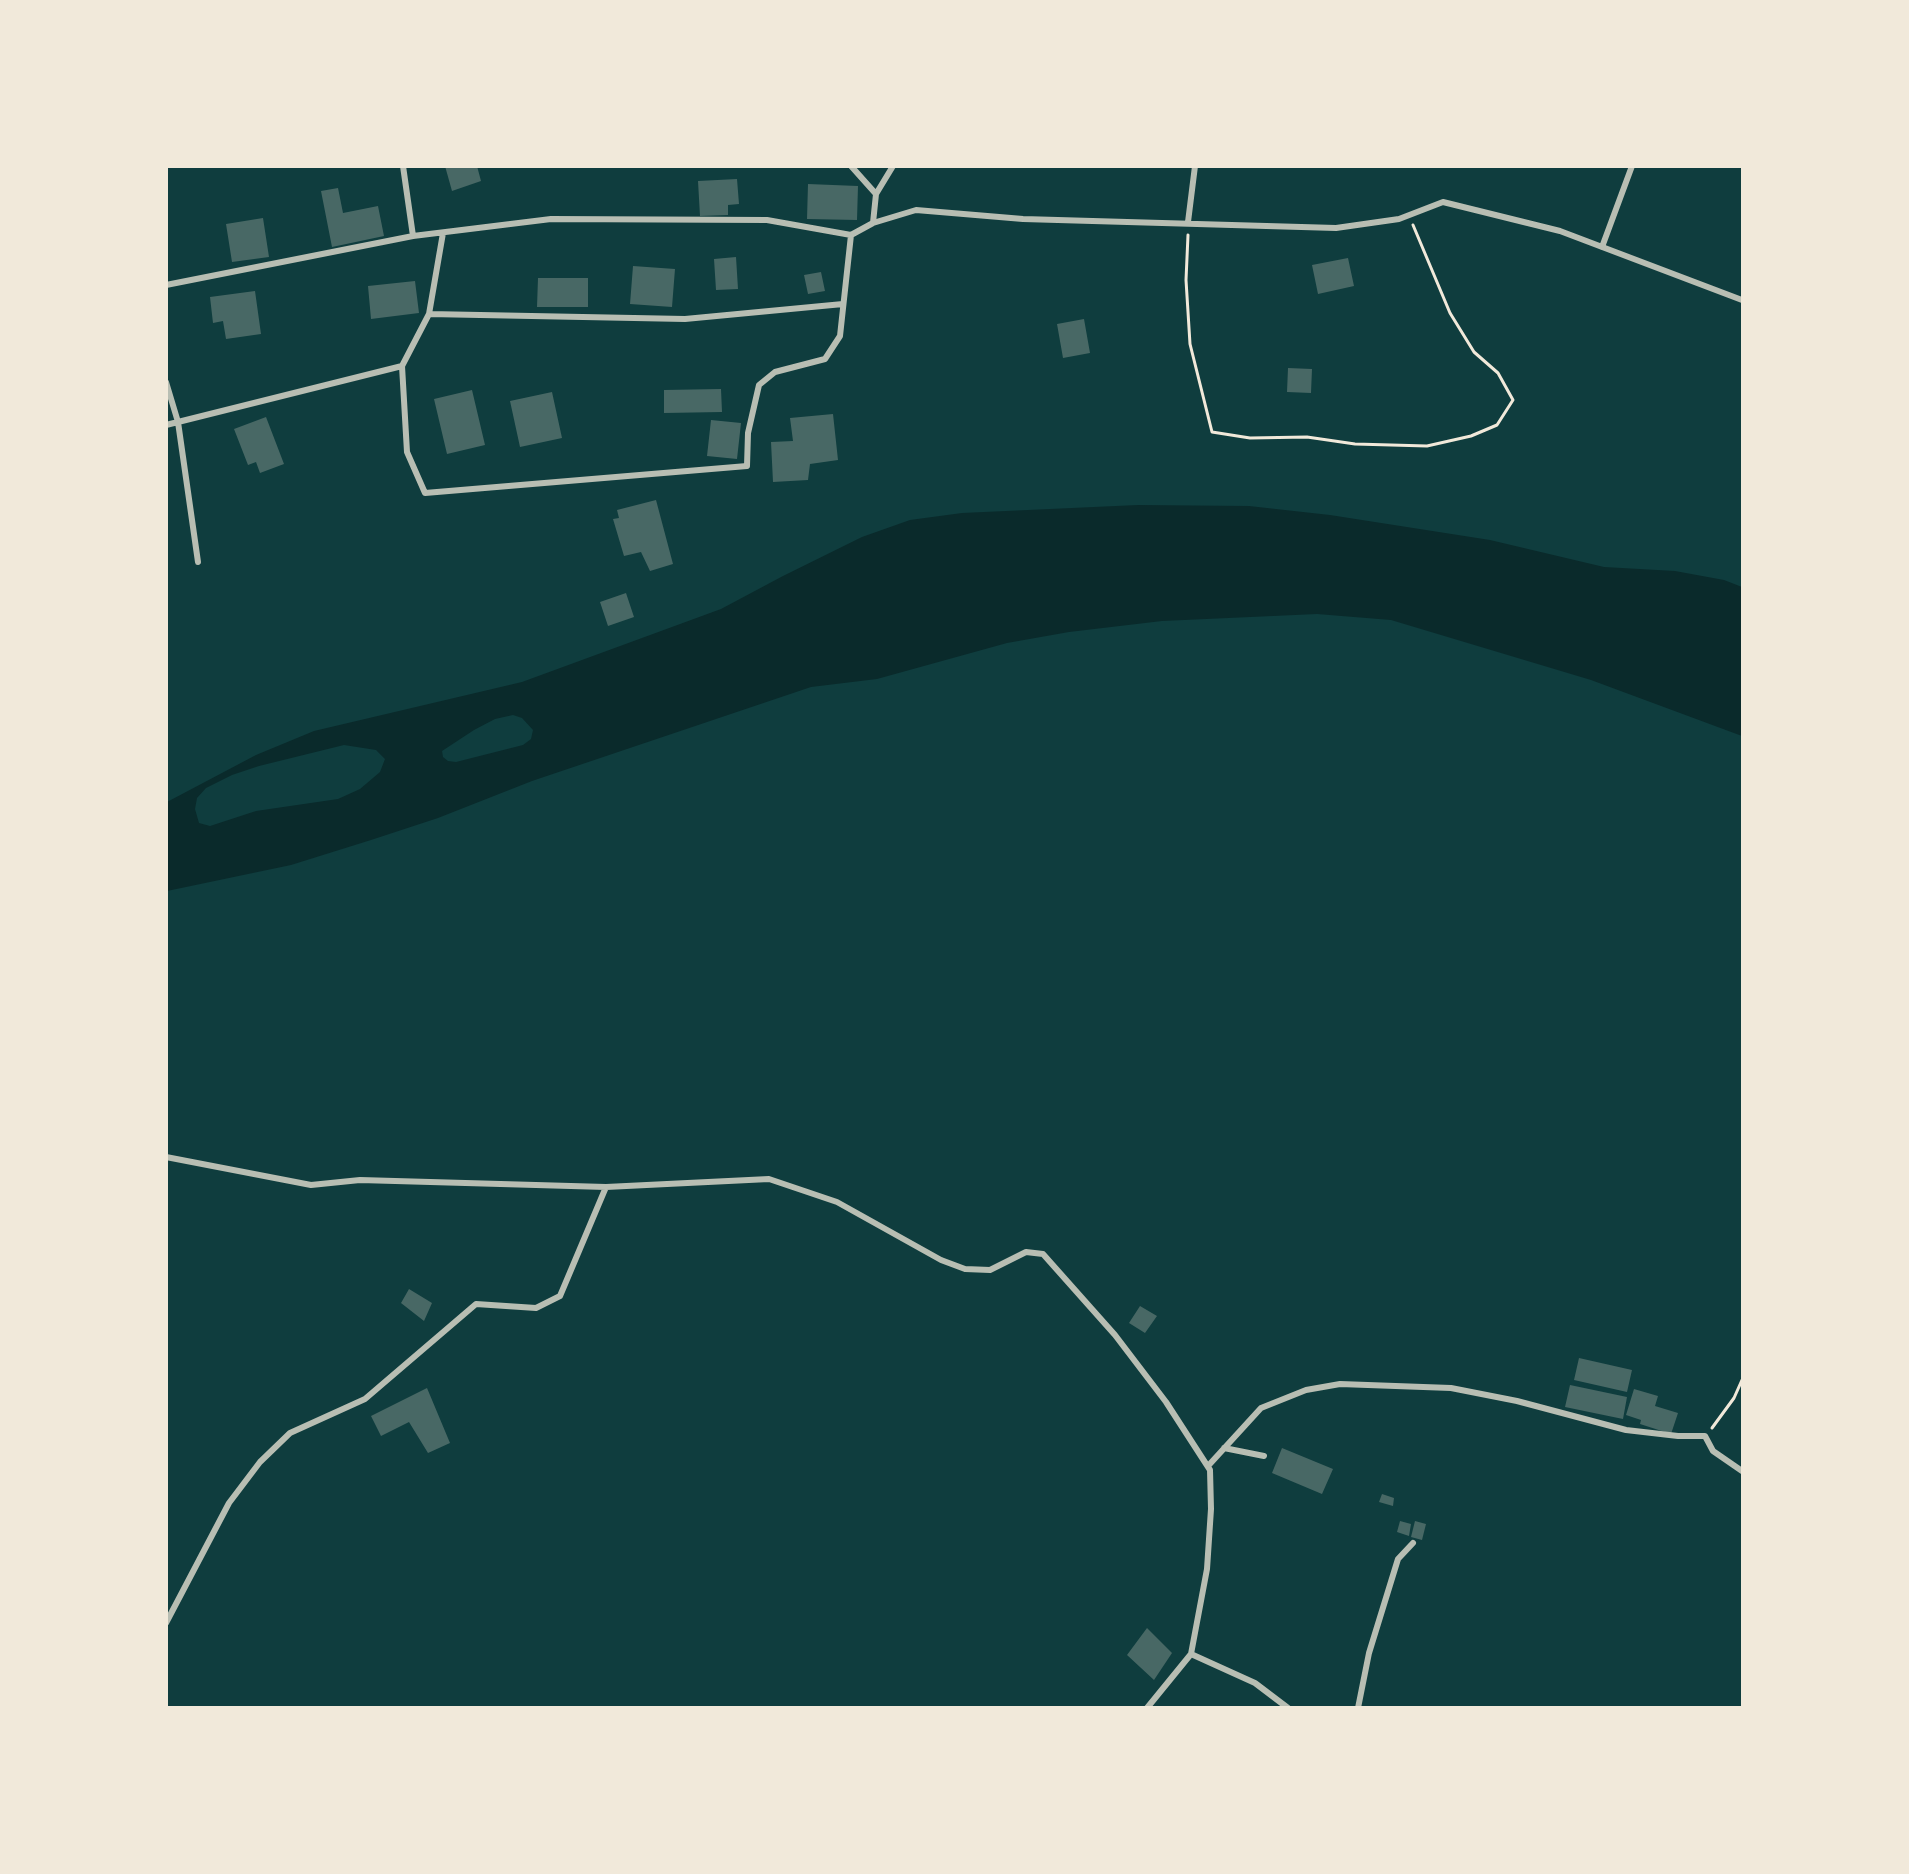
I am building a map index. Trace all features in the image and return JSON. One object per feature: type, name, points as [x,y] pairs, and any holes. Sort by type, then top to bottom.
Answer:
[{"type":"street","points":[[403,166],[413,236]]},
{"type":"street","points":[[852,166],[876,194]]},
{"type":"street","points":[[873,223],[876,194],[893,166]]},
{"type":"street","points":[[1188,222],[1195,166]]},
{"type":"street","points":[[1602,247],[1632,166]]},
{"type":"street","points":[[166,285],[413,236],[551,219],[767,220],[851,235],[873,223],[916,210],[1023,219],[1336,228],[1409,215],[1443,202],[1539,225],[1743,300]]},
{"type":"street","points":[[443,233],[429,314],[402,366],[407,452],[425,494],[747,466],[748,433],[759,385],[775,372],[825,359],[840,336],[851,235]]},
{"type":"street","points":[[429,314],[685,319],[843,304]]},
{"type":"street","points":[[166,425],[402,366]]},
{"type":"street","points":[[166,382],[178,422],[198,562]]},
{"type":"street","points":[[166,1157],[310,1185],[360,1180],[606,1187],[769,1179],[837,1202],[941,1260],[965,1269],[990,1270],[1026,1252],[1043,1254],[1115,1335],[1166,1402],[1208,1466],[1211,1495],[1207,1569],[1191,1654],[1147,1707]]},
{"type":"street","points":[[166,1623],[230,1503],[260,1462],[290,1432],[365,1399],[476,1304],[536,1308],[560,1296],[606,1187]]},
{"type":"street","points":[[1208,1466],[1261,1408],[1306,1390],[1340,1384],[1451,1388],[1517,1401],[1626,1430],[1678,1437],[1706,1436],[1713,1451],[1743,1471]]},
{"type":"street","points":[[1224,1448],[1264,1456]]},
{"type":"street","points":[[1358,1707],[1369,1653],[1398,1559],[1413,1543]]},
{"type":"street","points":[[1191,1654],[1254,1683],[1288,1707]]},
{"type":"path","points":[[1188,222],[1186,280],[1190,344],[1212,432],[1250,438],[1307,437],[1355,444],[1427,446],[1471,436],[1497,425],[1513,400],[1498,373],[1474,352],[1450,313],[1409,215]]},
{"type":"path","points":[[1706,1436],[1734,1398],[1743,1380]]},
{"type":"water","points":[[1138,505],[1249,506],[1330,515],[1490,540],[1604,567],[1675,571],[1724,580],[1742,587],[1742,736],[1591,680],[1391,620],[1317,614],[1162,621],[1069,632],[1007,643],[877,679],[811,687],[532,781],[438,818],[371,840],[291,865],[167,891],[167,802],[256,755],[314,731],[522,682],[721,609],[862,537],[910,520],[962,513]],"holes":[[[513,715],[522,718],[533,730],[531,739],[523,745],[456,762],[448,761],[443,757],[442,751],[474,730],[495,719]],[[344,745],[376,750],[385,759],[380,772],[360,789],[338,799],[256,811],[210,826],[199,823],[195,809],[197,798],[206,788],[232,775],[259,766]]]},
{"type":"building","points":[[445,166],[477,166],[481,181],[452,191]]},
{"type":"building","points":[[737,179],[739,204],[728,205],[728,215],[700,216],[698,181]]},
{"type":"building","points":[[808,184],[858,186],[857,220],[807,219]]},
{"type":"building","points":[[338,188],[343,213],[378,206],[384,236],[332,247],[321,191]]},
{"type":"building","points":[[263,218],[269,257],[232,262],[226,224]]},
{"type":"building","points":[[736,257],[738,289],[716,290],[714,259]]},
{"type":"building","points":[[1348,258],[1354,286],[1318,294],[1312,265]]},
{"type":"building","points":[[633,266],[675,269],[672,307],[630,304]]},
{"type":"building","points":[[821,272],[825,291],[808,294],[804,275]]},
{"type":"building","points":[[538,278],[588,278],[588,307],[537,307]]},
{"type":"building","points":[[415,281],[419,313],[371,319],[368,286]]},
{"type":"building","points":[[255,291],[261,334],[226,339],[223,321],[213,323],[210,297]]},
{"type":"building","points":[[1084,319],[1090,353],[1063,358],[1057,324]]},
{"type":"building","points":[[1288,368],[1312,369],[1311,393],[1287,392]]},
{"type":"building","points":[[721,389],[722,412],[664,413],[664,390]]},
{"type":"building","points":[[472,390],[485,445],[447,454],[434,399]]},
{"type":"building","points":[[552,392],[562,438],[520,447],[510,401]]},
{"type":"building","points":[[833,414],[838,460],[810,464],[808,480],[773,482],[771,442],[793,441],[790,418]]},
{"type":"building","points":[[266,417],[284,464],[260,473],[256,462],[248,465],[234,429]]},
{"type":"building","points":[[711,420],[741,423],[737,459],[707,456]]},
{"type":"building","points":[[656,500],[673,564],[650,571],[641,552],[624,556],[613,519],[619,518],[617,510]]},
{"type":"building","points":[[626,593],[634,617],[608,626],[600,602]]},
{"type":"building","points":[[409,1289],[432,1303],[424,1321],[401,1303]]},
{"type":"building","points":[[1140,1306],[1157,1316],[1145,1333],[1129,1323]]},
{"type":"building","points":[[1579,1358],[1632,1370],[1627,1392],[1574,1380]]},
{"type":"building","points":[[1570,1385],[1627,1397],[1623,1419],[1565,1407]]},
{"type":"building","points":[[427,1388],[450,1443],[428,1453],[409,1422],[381,1436],[371,1416]]},
{"type":"building","points":[[1634,1389],[1658,1396],[1655,1406],[1678,1413],[1671,1434],[1640,1424],[1641,1420],[1626,1415]]},
{"type":"building","points":[[1282,1448],[1333,1469],[1322,1494],[1272,1473]]},
{"type":"building","points":[[1382,1494],[1394,1498],[1393,1506],[1379,1502]]},
{"type":"building","points":[[1400,1521],[1411,1524],[1409,1536],[1397,1532]]},
{"type":"building","points":[[1415,1521],[1426,1524],[1422,1540],[1411,1537]]},
{"type":"building","points":[[1147,1628],[1172,1653],[1154,1680],[1127,1655]]}]
